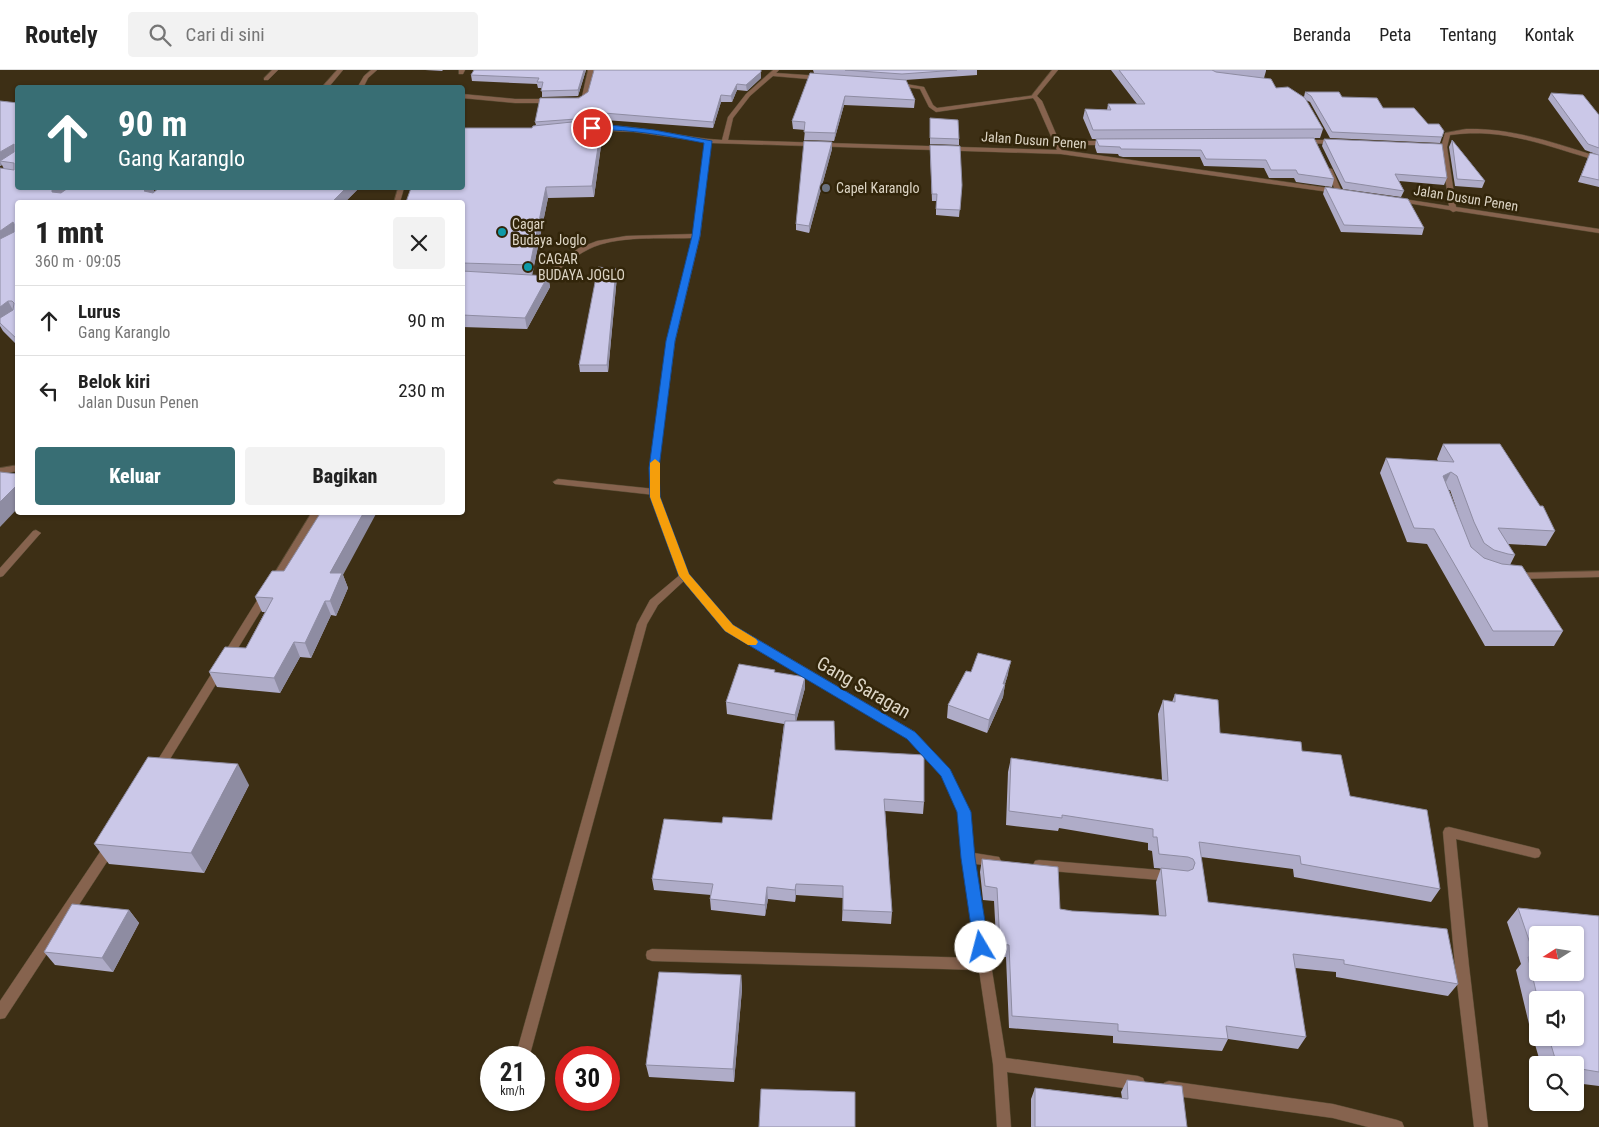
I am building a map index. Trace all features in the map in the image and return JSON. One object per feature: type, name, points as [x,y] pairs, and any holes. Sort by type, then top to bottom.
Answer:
[{"type":"street","points":[[266,79],[275,70]]},
{"type":"street","points":[[327,85],[340,70]]},
{"type":"street","points":[[362,85],[366,76],[374,70]]},
{"type":"street","points":[[568,100],[585,98],[591,70]]},
{"type":"street","points":[[886,83],[922,88],[930,106],[936,110],[1036,98],[1055,70]]},
{"type":"street","points":[[725,141],[730,118],[757,86],[775,72],[829,79]]},
{"type":"street","points":[[465,96],[514,101],[558,100]]},
{"type":"street","points":[[1036,98],[1061,152]]},
{"type":"street","name":"Jalan Dusun Penen","points":[[582,128],[610,127],[708,141],[1061,152],[1348,193]]},
{"type":"street","points":[[1453,210],[1444,147],[1447,134],[1472,130],[1488,130],[1512,134],[1599,158]]},
{"type":"street","points":[[1322,134],[1327,142]]},
{"type":"street","points":[[525,1046],[642,624],[654,603],[684,576],[660,512],[655,492],[654,468],[671,341],[696,236],[708,141]]},
{"type":"street","points":[[1296,142],[1344,142]]},
{"type":"street","points":[[1315,142],[1318,149]]},
{"type":"street","points":[[1057,143],[1117,143]]},
{"type":"street","points":[[1435,146],[1444,147]]},
{"type":"street","points":[[1326,164],[1338,192]]},
{"type":"street","name":"Jalan Dusun Penen","points":[[1385,198],[1599,231]]},
{"type":"street","points":[[524,281],[543,277],[562,266],[578,252],[604,240],[696,236]]},
{"type":"street","points":[[0,471],[15,468]]},
{"type":"street","points":[[558,482],[655,492]]},
{"type":"street","points":[[152,780],[315,515]]},
{"type":"street","points":[[0,574],[36,533]]},
{"type":"street","points":[[1504,574],[1520,576],[1599,574]]},
{"type":"street","name":"Gang Saragan","points":[[684,576],[729,628],[911,735],[946,773],[964,812],[968,858],[1000,1064],[1004,1127]]},
{"type":"street","points":[[1481,1127],[1462,966],[1449,832],[1535,853]]},
{"type":"street","points":[[0,1013],[115,839]]},
{"type":"street","points":[[968,858],[1006,862]]},
{"type":"street","points":[[1025,864],[1182,877]]},
{"type":"street","points":[[652,955],[984,964]]},
{"type":"street","points":[[1000,1064],[1333,1111],[1397,1127]]},
{"type":"building","points":[[474,70],[584,70],[578,90],[541,91],[543,82],[537,82],[539,78],[471,75]]},
{"type":"building","points":[[594,70],[761,70],[761,72],[746,85],[737,84],[731,96],[721,95],[713,122],[604,113],[603,117],[535,122],[540,98],[579,98],[588,92]]},
{"type":"building","points":[[845,70],[957,70],[902,74]]},
{"type":"building","points":[[1119,70],[1212,70],[1271,79],[1276,88],[1288,87],[1305,98],[1323,129],[1093,130],[1085,109],[1111,110],[1108,104],[1145,104]]},
{"type":"building","points":[[810,73],[906,80],[915,100],[845,96],[835,133],[804,132],[805,122],[792,121]]},
{"type":"building","points":[[1305,92],[1339,92],[1342,97],[1377,98],[1383,108],[1414,108],[1428,124],[1439,124],[1444,131],[1442,137],[1332,132],[1311,96]]},
{"type":"building","points":[[1551,93],[1583,95],[1599,115],[1599,148],[1588,144]]},
{"type":"building","points":[[0,101],[15,103],[15,190],[52,190],[52,192],[61,193],[65,190],[145,190],[153,193],[157,190],[344,190],[334,200],[15,200],[15,337],[0,323],[0,318],[13,310],[14,303],[8,301],[0,307],[0,239],[14,232],[14,224],[13,222],[0,231],[0,168],[14,170],[14,163],[0,161],[14,152],[14,144],[0,152]]},
{"type":"building","points":[[930,118],[958,120],[959,139],[930,138]]},
{"type":"building","points":[[602,121],[592,186],[546,187],[530,265],[465,263],[465,200],[407,200],[410,190],[465,190],[465,128],[532,128],[533,126]]},
{"type":"building","points":[[1314,138],[1334,179],[1298,174],[1296,170],[1271,170],[1266,160],[1206,159],[1201,150],[1121,149],[1120,147],[1099,146],[1096,139]]},
{"type":"building","points":[[1324,139],[1442,144],[1447,178],[1395,174],[1404,191],[1345,182]]},
{"type":"building","points":[[1452,140],[1465,156],[1485,181],[1457,179]]},
{"type":"building","points":[[804,141],[832,142],[809,226],[796,224]]},
{"type":"building","points":[[930,145],[960,146],[962,185],[960,210],[936,209],[937,194],[932,194]]},
{"type":"building","points":[[1590,153],[1599,155],[1599,180],[1581,176]]},
{"type":"building","points":[[1325,187],[1408,199],[1424,228],[1344,225]]},
{"type":"building","points":[[598,267],[616,269],[607,365],[579,365]]},
{"type":"building","points":[[465,271],[548,276],[525,318],[465,315]]},
{"type":"building","points":[[1443,444],[1500,444],[1540,506],[1543,506],[1555,531],[1498,528],[1515,555],[1494,550],[1484,543],[1457,476],[1451,472],[1443,476],[1471,547],[1484,558],[1502,564],[1522,566],[1563,631],[1493,631],[1434,529],[1414,528],[1386,458],[1454,462]]},
{"type":"building","points":[[0,472],[15,474],[15,487],[0,502]]},
{"type":"building","points":[[319,515],[362,515],[330,573],[342,573],[330,601],[325,601],[305,643],[294,642],[274,678],[209,672],[225,647],[246,648],[273,598],[255,597],[272,571],[284,571]]},
{"type":"building","points":[[978,653],[1011,661],[1003,684],[1005,684],[989,720],[948,705],[966,671],[971,672]]},
{"type":"building","points":[[739,664],[805,677],[795,715],[726,702]]},
{"type":"building","points":[[1175,694],[1218,700],[1220,733],[1301,742],[1302,751],[1341,755],[1350,796],[1427,810],[1440,889],[1301,864],[1300,856],[1199,842],[1208,902],[1447,929],[1458,984],[1344,964],[1344,960],[1293,954],[1306,1037],[1226,1026],[1228,1039],[1118,1031],[1118,1024],[1012,1016],[1009,945],[1000,944],[997,888],[985,886],[982,859],[1058,867],[1060,909],[1166,916],[1161,868],[1188,871],[1193,869],[1195,863],[1193,859],[1188,857],[1159,854],[1157,837],[1153,837],[1153,829],[1062,815],[1062,818],[1009,811],[1011,758],[1168,781],[1163,700],[1175,702]]},
{"type":"building","points":[[785,721],[834,721],[835,750],[924,755],[924,802],[884,799],[892,912],[843,910],[843,886],[796,884],[795,890],[767,887],[765,905],[710,899],[713,884],[652,879],[664,819],[722,823],[723,817],[772,820]]},
{"type":"building","points":[[148,757],[238,764],[191,853],[94,844]]},
{"type":"building","points":[[72,904],[129,910],[102,958],[44,952]]},
{"type":"building","points":[[1518,908],[1599,916],[1599,1072],[1584,1070],[1584,1056],[1554,1056],[1551,1046],[1584,1046],[1584,991],[1536,991],[1534,981],[1584,981],[1584,926],[1529,926],[1529,940]]},
{"type":"building","points":[[659,972],[741,975],[733,1069],[646,1065]]},
{"type":"building","points":[[1127,1080],[1182,1086],[1187,1127],[1035,1127],[1035,1088],[1128,1099]]},
{"type":"building","points":[[761,1089],[855,1092],[855,1127],[759,1127]]},
{"type":"slow traffic","points":[[655,463],[655,497],[684,576],[729,628],[752,642]]},
{"type":"place","name":"Capel Karanglo","points":[[826,188]]},
{"type":"place","name":"Cagar Budaya Joglo","points":[[502,232]]},
{"type":"place","name":"CAGAR BUDAYA JOGLO","points":[[528,267]]},
{"type":"route","points":[[592,128],[610,127],[708,141],[696,236],[671,341],[654,468],[655,497],[684,576],[729,628],[807,676],[911,735],[946,773],[964,812],[968,858],[981,947]]}]
